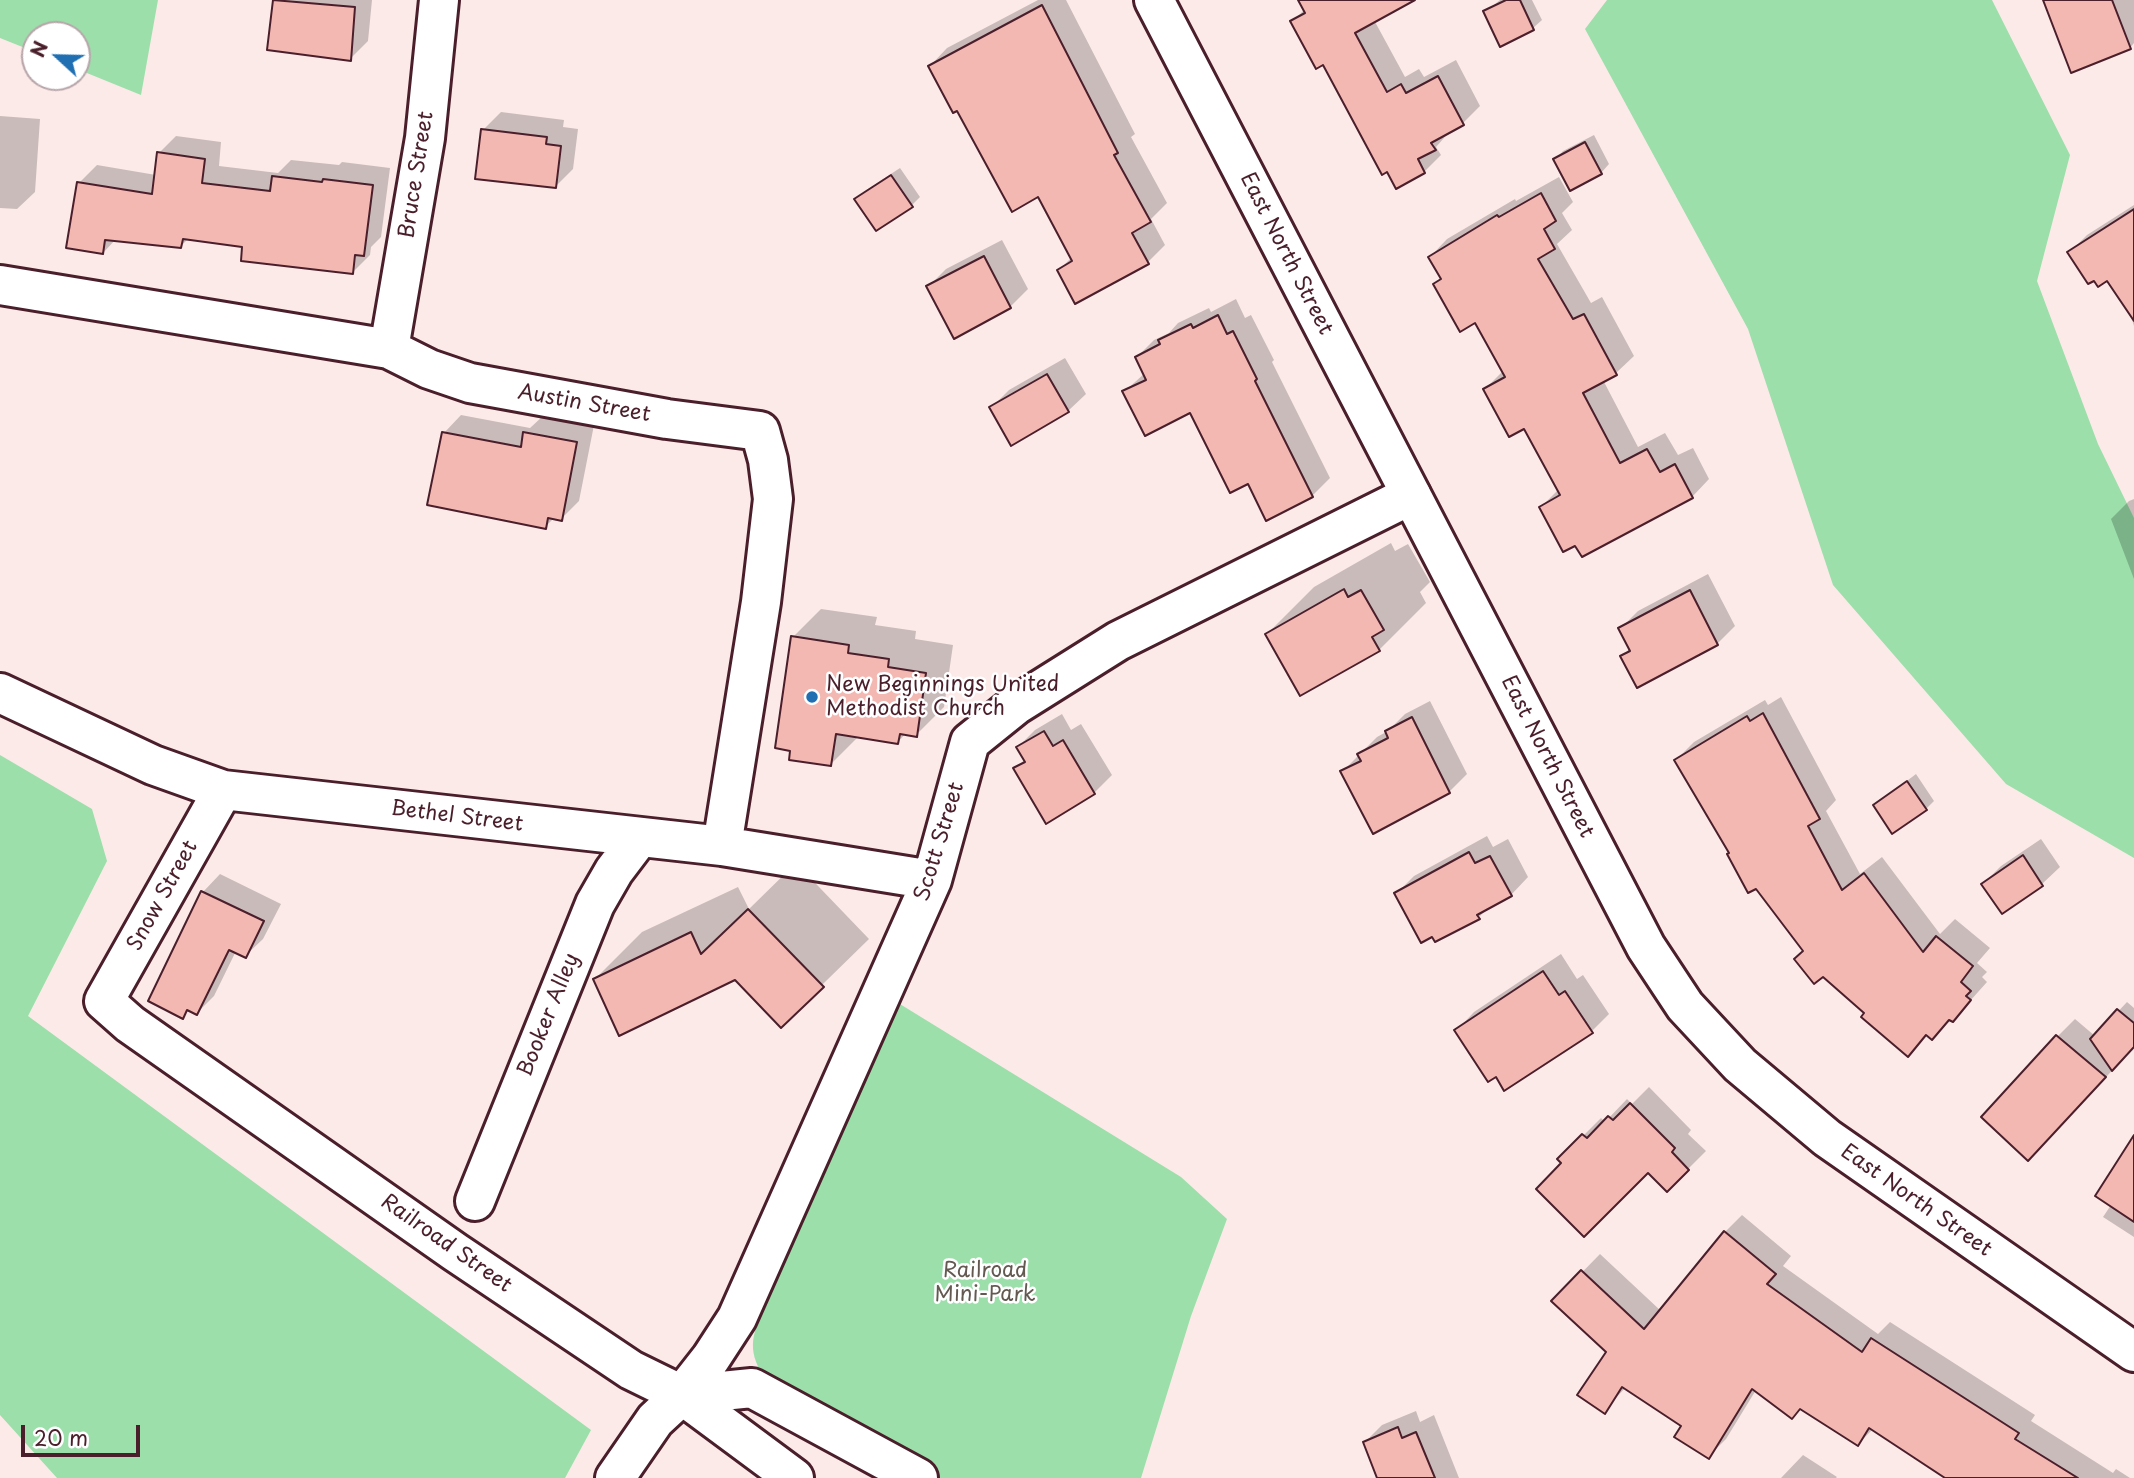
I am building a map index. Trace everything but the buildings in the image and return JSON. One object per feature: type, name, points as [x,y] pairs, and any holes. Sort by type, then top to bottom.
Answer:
[{"type":"street","name":"Bruce Street","points":[[389,349],[425,138],[439,0]]},
{"type":"street","name":"East North Street","points":[[1154,0],[1646,947],[1685,1006],[1740,1065],[1827,1138],[2134,1352]]},
{"type":"street","name":"Austin Street","points":[[0,285],[389,349],[429,369],[470,383],[667,419],[760,431],[768,460],[772,499],[761,602],[722,846]]},
{"type":"street","name":"Scott Street","points":[[615,1478],[655,1420],[682,1395],[712,1358],[737,1318],[932,880],[970,742],[1016,705],[1118,641],[1411,495]]},
{"type":"street","name":"Bethel Street","points":[[0,694],[153,765],[223,790],[722,846],[932,880]]},
{"type":"street","name":"Snow Street","points":[[104,1001],[223,790]]},
{"type":"street","name":"Booker Alley","points":[[475,1201],[595,904],[614,871],[639,838]]},
{"type":"street","name":"Railroad Street","points":[[104,1001],[130,1024],[456,1252],[631,1370],[682,1395],[794,1478]]},
{"type":"street","points":[[682,1395],[752,1388],[918,1478]]},
{"type":"green space","points":[[0,0],[158,0],[141,95],[91,75],[91,21],[21,21],[21,46],[0,38]]},
{"type":"green space","points":[[1607,0],[1992,0],[2070,155],[2037,281],[2098,444],[2134,518],[2134,858],[2006,784],[1833,585],[1748,329],[1585,29]]},
{"type":"green space","points":[[0,755],[92,809],[107,861],[28,1016],[591,1430],[565,1478],[57,1478],[0,1415]]},
{"type":"green space","name":"Railroad Mini-Park","points":[[895,1001],[1181,1177],[1227,1219],[1191,1316],[1141,1478],[932,1478],[764,1377],[758,1366],[753,1340],[765,1302]]},
{"type":"place","name":"New Beginnings United Methodist Church","points":[[812,697]]}]
